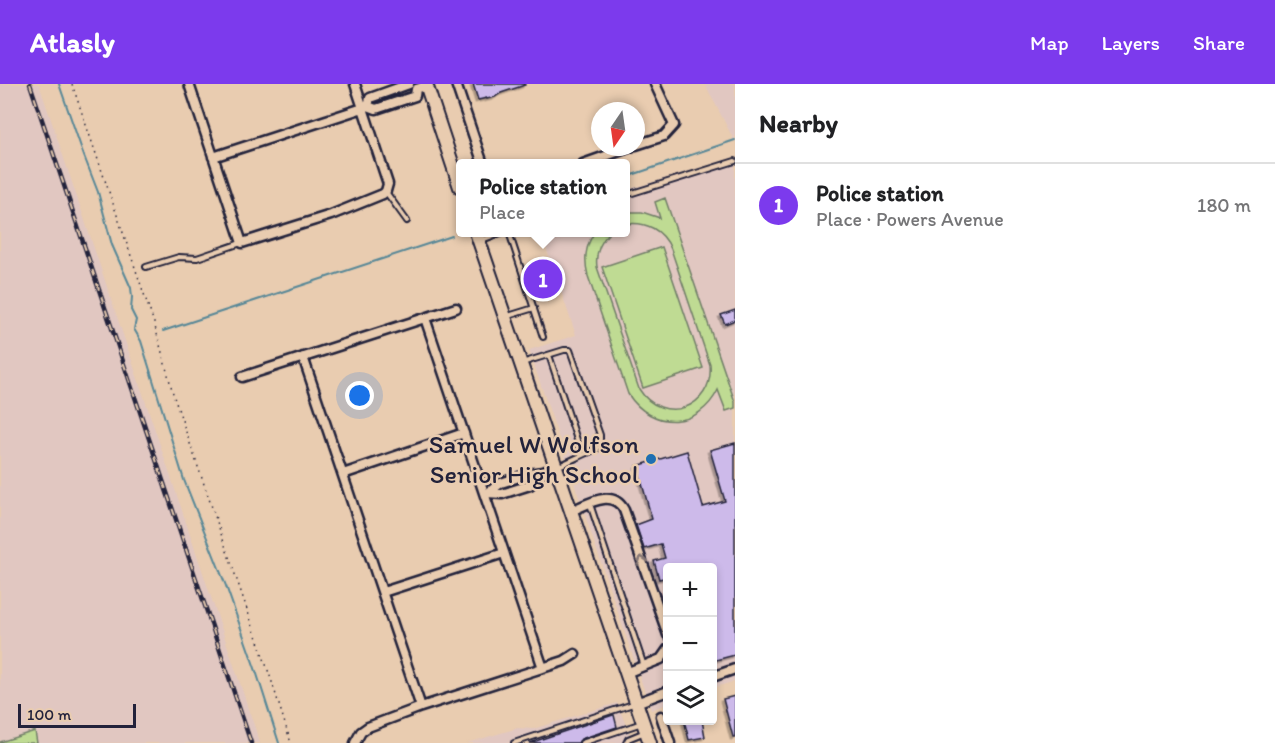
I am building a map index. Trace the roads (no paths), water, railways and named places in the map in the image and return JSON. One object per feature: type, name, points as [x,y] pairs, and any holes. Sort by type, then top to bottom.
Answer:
[{"type":"street","points":[[189,84],[242,243],[331,215],[386,191],[388,184],[366,107],[355,84]]},
{"type":"street","points":[[456,84],[481,159]]},
{"type":"street","points":[[645,143],[664,136],[674,125],[655,84]]},
{"type":"street","points":[[213,157],[366,107],[376,109],[415,96],[418,85]]},
{"type":"street","points":[[366,107],[370,98],[418,85]]},
{"type":"street","points":[[418,85],[456,177]]},
{"type":"street","points":[[477,237],[646,733]]},
{"type":"street","points":[[242,377],[456,308]]},
{"type":"street","points":[[425,318],[487,493],[504,553],[543,668]]},
{"type":"street","points":[[303,357],[421,707]]},
{"type":"street","points":[[343,474],[464,433]]},
{"type":"street","points":[[487,493],[501,483],[556,467]]},
{"type":"street","points":[[571,511],[604,498],[621,503],[663,621]]},
{"type":"street","points":[[382,592],[504,553]]},
{"type":"street","points":[[355,743],[361,732],[368,727],[421,707],[564,661],[575,654]]},
{"type":"street","points":[[626,674],[661,660],[663,657]]},
{"type":"street","points":[[717,675],[735,669]]},
{"type":"street","points":[[636,703],[663,694]]},
{"type":"street","points":[[661,716],[670,743]]},
{"type":"lane","points":[[630,194],[735,161]]},
{"type":"lane","points":[[386,191],[407,221]]},
{"type":"lane","points":[[511,237],[543,336]]},
{"type":"lane","points":[[146,267],[179,257],[196,258],[242,243]]},
{"type":"lane","points":[[505,317],[534,308]]},
{"type":"lane","points":[[520,364],[570,350],[600,435],[600,447],[556,467]]},
{"type":"lane","points":[[549,355],[582,455]]},
{"type":"lane","points":[[590,504],[644,666]]},
{"type":"lane","points":[[514,743],[636,703]]},
{"type":"lane","points":[[582,743],[646,733]]},
{"type":"lane","points":[[626,743],[628,739],[646,733]]},
{"type":"waterway","points":[[59,84],[98,192],[112,245],[131,288],[131,310],[136,320],[134,329],[141,341],[184,480],[226,586],[279,743]]},
{"type":"waterway","points":[[630,176],[735,140]]},
{"type":"waterway","points":[[163,331],[452,236]]},
{"type":"railway","points":[[30,84],[251,743]]},
{"type":"place","name":"Police station","points":[[543,279]]},
{"type":"place","name":"Samuel W Wolfson Senior High School","points":[[651,459]]}]
